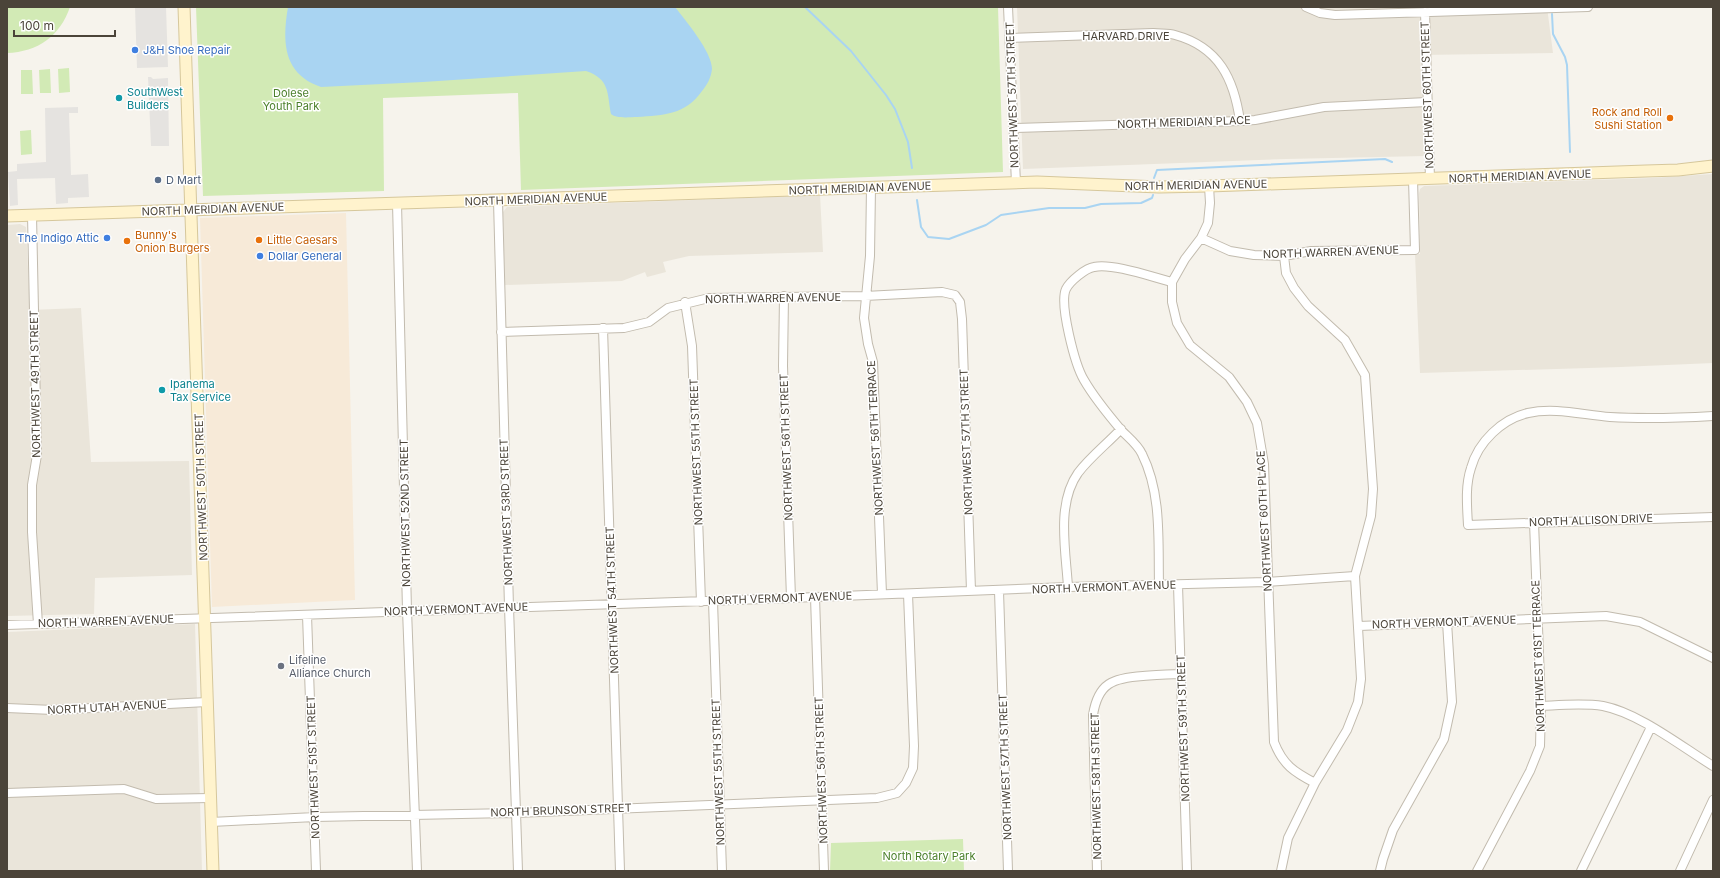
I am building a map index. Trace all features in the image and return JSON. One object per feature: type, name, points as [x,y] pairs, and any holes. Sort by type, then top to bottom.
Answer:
[{"type":"main road","name":"NORTHWEST 50TH STREET","points":[[184,7],[213,871]]},
{"type":"main road","name":"NORTH MERIDIAN AVENUE","points":[[7,216],[1016,183],[1062,183],[1159,187],[1209,186],[1678,170],[1713,166]]},
{"type":"street","name":"NORTHWEST 57TH STREET","points":[[1008,7],[1016,183]]},
{"type":"street","points":[[1306,7],[1328,15],[1380,10],[1425,12],[1500,8],[1588,7]]},
{"type":"street","name":"NORTHWEST 60TH STREET","points":[[1425,12],[1430,179]]},
{"type":"street","name":"HARVARD DRIVE","points":[[1010,38],[1153,33],[1175,35],[1200,46],[1227,72],[1237,98],[1240,121]]},
{"type":"street","name":"NORTH MERIDIAN PLACE","points":[[1013,128],[1240,121],[1255,120],[1324,107],[1427,102]]},
{"type":"street","name":"NORTHWEST 60TH STREET","points":[[1412,179],[1415,250]]},
{"type":"street","name":"NORTHWEST 60TH PLACE","points":[[1209,186],[1210,203],[1208,223],[1201,238],[1185,259],[1172,282],[1172,302],[1177,323],[1190,345],[1229,377],[1247,402],[1257,423],[1264,464],[1267,582],[1274,742],[1278,753],[1287,765],[1296,773],[1315,783]]},
{"type":"street","name":"NORTHWEST 56TH TERRACE","points":[[871,187],[870,256],[864,318],[868,344],[873,362],[882,594]]},
{"type":"street","name":"NORTHWEST 53RD STREET","points":[[498,201],[518,871]]},
{"type":"street","name":"NORTHWEST 52ND STREET","points":[[397,203],[407,610],[417,871]]},
{"type":"street","name":"NORTHWEST 49TH STREET","points":[[32,215],[37,455],[32,485],[32,532],[38,624]]},
{"type":"street","name":"NORTH WARREN AVENUE","points":[[1201,238],[1230,251],[1254,255],[1284,256],[1311,251],[1415,250]]},
{"type":"street","points":[[1281,871],[1288,838],[1315,783],[1347,730],[1358,702],[1361,680],[1356,576],[1371,516],[1373,489],[1365,375],[1345,340],[1308,306],[1294,288],[1286,273],[1284,256]]},
{"type":"street","points":[[1159,585],[1157,503],[1149,471],[1142,452],[1121,429],[1084,380],[1075,360],[1069,336],[1065,309],[1066,289],[1080,274],[1094,267],[1115,268],[1172,282]]},
{"type":"street","name":"NORTH WARREN AVENUE","points":[[501,332],[624,328],[649,322],[668,308],[685,302],[709,298],[865,296],[942,292],[955,295]]},
{"type":"street","name":"NORTHWEST 57TH STREET","points":[[955,295],[960,302],[962,319],[971,590]]},
{"type":"street","name":"NORTHWEST 56TH STREET","points":[[784,296],[783,366],[791,598]]},
{"type":"street","name":"NORTHWEST 55TH STREET","points":[[685,302],[692,346],[701,602]]},
{"type":"street","name":"NORTHWEST 54TH STREET","points":[[603,328],[620,871]]},
{"type":"street","name":"NORTH ALLISON DRIVE","points":[[1713,416],[1658,419],[1608,417],[1561,411],[1528,413],[1503,423],[1479,450],[1471,467],[1467,487],[1468,525],[1713,516]]},
{"type":"street","points":[[1068,587],[1064,515],[1066,500],[1078,474],[1121,429]]},
{"type":"street","name":"NORTHWEST 61ST TERRACE","points":[[1477,871],[1530,771],[1540,746],[1541,706],[1534,522]]},
{"type":"street","name":"NORTH VERMONT AVENUE","points":[[205,618],[407,610],[701,602],[971,590],[999,591],[1068,587],[1267,582],[1356,576]]},
{"type":"street","name":"NORTHWEST 59TH STREET","points":[[1178,585],[1187,871]]},
{"type":"street","name":"NORTHWEST 57TH STREET","points":[[999,591],[1008,871]]},
{"type":"street","name":"NORTH BRUNSON STREET","points":[[211,822],[415,814],[516,813],[822,801],[877,798],[897,793],[906,783],[913,768],[914,746],[908,594]]},
{"type":"street","name":"NORTHWEST 56TH STREET","points":[[815,597],[824,871]]},
{"type":"street","name":"NORTHWEST 55TH STREET","points":[[713,601],[722,871]]},
{"type":"street","name":"NORTHWEST 51ST STREET","points":[[307,615],[316,871]]},
{"type":"street","name":"NORTH VERMONT AVENUE","points":[[1359,626],[1606,616],[1640,622],[1713,658]]},
{"type":"street","name":"NORTH WARREN AVENUE","points":[[7,625],[205,618]]},
{"type":"street","points":[[1380,871],[1382,859],[1393,830],[1444,739],[1452,702],[1446,622]]},
{"type":"street","name":"NORTHWEST 58TH STREET","points":[[1097,871],[1093,715],[1095,702],[1102,690],[1111,682],[1124,677],[1181,674]]},
{"type":"street","name":"NORTH UTAH AVENUE","points":[[7,708],[53,710],[207,702]]},
{"type":"street","points":[[1541,706],[1577,704],[1603,706],[1628,714],[1713,766]]},
{"type":"street","points":[[1581,871],[1651,727]]},
{"type":"street","points":[[7,793],[124,789],[156,799],[210,798]]},
{"type":"street","points":[[1680,871],[1713,800]]},
{"type":"shaded area","points":[[135,7],[166,7],[168,67],[137,68]]},
{"type":"shaded area","points":[[1017,7],[1547,7],[1553,53],[1420,55],[1425,156],[1286,159],[1023,169]]},
{"type":"shaded area","points":[[148,77],[153,79],[168,78],[169,146],[151,146]]},
{"type":"shaded area","points":[[78,107],[78,113],[69,113],[71,175],[88,174],[89,197],[68,198],[68,203],[56,204],[55,178],[17,179],[18,205],[10,206],[8,172],[17,171],[17,164],[46,162],[45,108]]},
{"type":"shaded area","points":[[1713,174],[1713,363],[1420,373],[1415,254],[1420,254],[1419,193],[1420,189],[1424,186],[1652,178]]},
{"type":"shaded area","points":[[820,195],[823,252],[689,256],[663,262],[666,272],[647,277],[645,272],[622,281],[505,285],[503,212],[507,207]]},
{"type":"shaded area","points":[[346,213],[355,600],[212,607],[200,218]]},
{"type":"shaded area","points":[[20,224],[26,227],[30,310],[81,308],[91,462],[189,461],[192,575],[95,578],[94,614],[7,616],[7,225]]},
{"type":"shaded area","points":[[195,624],[202,871],[7,871],[7,632]]},
{"type":"green space","points":[[7,7],[70,7],[66,17],[54,34],[38,46],[18,52],[7,53]]},
{"type":"green space","name":"Dolese Youth Park","points":[[196,7],[998,7],[1003,172],[521,190],[518,93],[383,98],[384,191],[203,196]]},
{"type":"green space","points":[[69,68],[70,92],[59,93],[58,69]]},
{"type":"green space","points":[[50,69],[51,93],[40,93],[39,70]]},
{"type":"green space","points":[[21,70],[32,70],[33,94],[21,94]]},
{"type":"green space","points":[[31,130],[32,154],[21,155],[20,131]]},
{"type":"green space","name":"North Rotary Park","points":[[963,839],[964,871],[830,871],[831,843]]},
{"type":"water","points":[[288,7],[675,7],[692,28],[708,54],[712,69],[706,86],[688,105],[665,114],[637,117],[620,117],[611,114],[606,88],[599,78],[586,71],[321,87],[308,81],[299,74],[292,65],[288,55],[285,32]]},
{"type":"waterway","points":[[805,7],[851,51],[886,95],[895,109],[908,142],[912,168]]},
{"type":"waterway","points":[[1552,14],[1553,34],[1565,57],[1567,65],[1570,152]]},
{"type":"waterway","points":[[1154,178],[1157,170],[1385,159],[1392,162]]},
{"type":"waterway","points":[[917,200],[921,227],[928,237],[949,239],[986,225],[1001,215],[1049,208],[1085,208],[1101,204],[1141,203],[1152,198],[1153,195]]},
{"type":"place","name":"J&H Shoe Repair","points":[[135,50]]},
{"type":"place","name":"SouthWest Builders","points":[[119,98]]},
{"type":"place","name":"Rock and Roll Sushi Station","points":[[1670,118]]},
{"type":"place","name":"D Mart","points":[[158,180]]},
{"type":"place","name":"The Indigo Attic","points":[[107,238]]},
{"type":"place","name":"Little Caesars","points":[[259,240]]},
{"type":"place","name":"Bunny's Onion Burgers","points":[[127,241]]},
{"type":"place","name":"Dollar General","points":[[260,256]]},
{"type":"place","name":"Ipanema Tax Service","points":[[162,390]]},
{"type":"place","name":"Lifeline Alliance Church","points":[[281,666]]}]
